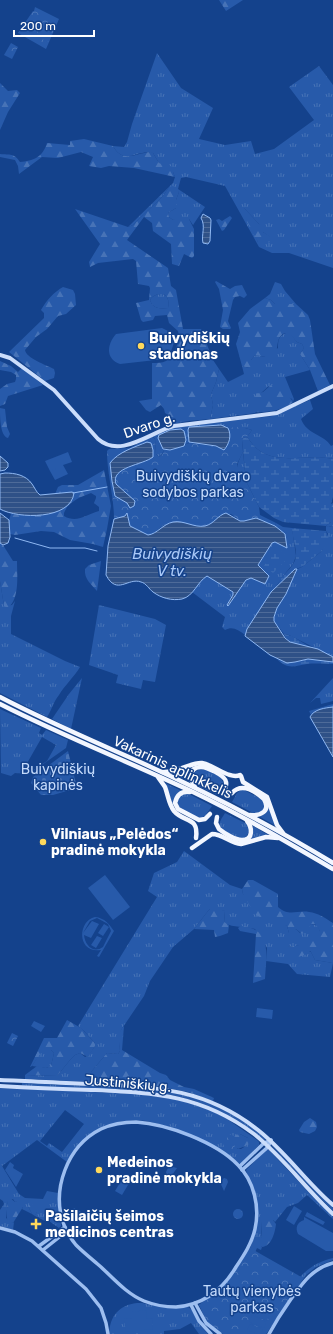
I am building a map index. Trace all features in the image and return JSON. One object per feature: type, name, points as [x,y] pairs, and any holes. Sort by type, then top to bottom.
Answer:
[{"type":"highway","name":"Vakarinis aplinkkelis","points":[[0,697],[32,714],[158,774]]},
{"type":"highway","name":"Vakarinis aplinkkelis","points":[[0,704],[53,730],[195,790],[333,863]]},
{"type":"highway","points":[[192,848],[212,834],[220,835],[237,844],[266,837],[283,837],[267,796],[243,782],[241,776],[233,777],[207,764],[200,763],[175,772],[158,774],[174,811],[190,820],[195,825],[196,838]]},
{"type":"highway","points":[[210,814],[205,819],[199,820],[178,809],[175,803],[178,795],[195,790],[191,780],[191,774],[196,768],[202,767],[221,775],[225,778],[226,784],[224,792]]},
{"type":"highway","points":[[217,817],[216,823],[219,829],[240,840],[245,839],[251,833],[251,828],[247,817],[259,815],[265,812],[266,806],[264,799],[242,787],[237,788],[232,793]]},
{"type":"highway","name":"Vakarinis aplinkkelis","points":[[283,837],[333,869]]},
{"type":"main road","name":"Dvaro g.","points":[[0,355],[10,358],[50,388],[102,443],[111,446],[130,444],[174,426],[277,412],[333,386]]},
{"type":"main road","name":"Justiniškių g.","points":[[0,1080],[143,1086],[186,1093],[205,1099],[231,1111],[271,1140],[333,1205]]},
{"type":"main road","points":[[7,1080],[7,1087]]},
{"type":"main road","name":"Justiniškių g.","points":[[0,1086],[135,1092],[174,1097],[200,1105],[222,1114],[241,1125],[264,1143],[333,1214]]},
{"type":"street","points":[[136,1122],[167,1127],[211,1146],[229,1157],[240,1166],[242,1170],[251,1184],[256,1203],[257,1218],[254,1234],[248,1247],[225,1283],[211,1295],[193,1304],[175,1307],[160,1306],[137,1298],[77,1246],[64,1226],[59,1194],[66,1168],[76,1150],[85,1140],[98,1131],[109,1126],[120,1123],[136,1122]]},
{"type":"street","points":[[240,1166],[264,1143],[271,1140]]},
{"type":"street","points":[[242,1170],[268,1147],[271,1140]]},
{"type":"street","points":[[39,1246],[64,1226]]},
{"type":"street","points":[[0,1228],[22,1236],[39,1246],[94,1297],[103,1312],[108,1334]]},
{"type":"street","points":[[43,1250],[66,1231]]},
{"type":"street","points":[[269,1334],[279,1316],[307,1277],[316,1270],[333,1263]]},
{"type":"street","points":[[193,1304],[199,1321],[211,1334]]},
{"type":"street","points":[[193,1304],[206,1323],[220,1334]]},
{"type":"green space","points":[[219,0],[243,0],[226,11]]},
{"type":"green space","points":[[35,7],[59,19],[46,49],[18,33],[34,11]]},
{"type":"green space","points":[[27,22],[39,29],[35,35],[23,28]]},
{"type":"green space","points":[[41,27],[52,34],[48,42],[36,36]]},
{"type":"green space","points":[[11,43],[18,47],[12,59],[4,55]]},
{"type":"green space","points":[[157,53],[181,88],[213,108],[199,139],[225,145],[251,141],[255,154],[274,149],[314,120],[289,87],[319,66],[333,85],[333,268],[289,253],[272,253],[259,247],[225,186],[186,177],[181,178],[178,189],[205,207],[193,225],[189,219],[173,220],[169,217],[168,213],[176,208],[176,200],[179,192],[169,187],[163,196],[133,225],[128,227],[173,183],[175,177],[173,172],[159,163],[153,153],[147,152],[127,156],[122,155],[113,146],[124,147]],"holes":[[[244,208],[259,224],[263,232],[270,237],[258,242]]]},
{"type":"green space","points":[[0,83],[8,91],[17,90],[20,93],[8,112],[0,130]]},
{"type":"green space","points":[[84,139],[113,146],[121,155],[125,156],[151,152],[159,163],[173,167],[175,177],[134,168],[109,166],[101,168],[89,166],[93,157],[81,152],[58,158],[42,157],[19,174],[18,166],[15,160],[0,157],[0,154],[9,155],[16,157],[20,162],[29,161],[43,152],[47,143],[70,145],[70,141]]},
{"type":"green space","points":[[173,186],[179,192],[176,200],[176,208],[168,213],[169,217],[173,220],[180,216],[189,219],[194,229],[194,256],[192,258],[184,254],[179,266],[172,264],[171,244],[153,231],[152,223],[144,217],[127,240],[168,268],[171,286],[176,290],[183,329],[201,329],[213,360],[219,369],[211,394],[213,405],[210,419],[173,424],[170,416],[165,413],[161,405],[150,412],[146,410],[139,401],[152,399],[152,363],[164,362],[172,355],[179,339],[178,331],[169,323],[167,315],[155,316],[153,320],[143,322],[141,320],[136,303],[149,300],[150,288],[149,286],[138,284],[136,261],[133,259],[98,263],[90,267],[89,262],[100,244],[75,209],[128,227],[133,225],[163,196],[169,187]],"holes":[[[163,294],[168,300],[168,308],[155,307],[150,300],[152,297]]]},
{"type":"green space","points":[[241,208],[244,208],[259,224],[264,227],[263,232],[271,237],[270,242],[258,242],[242,213]]},
{"type":"green space","points":[[230,216],[232,218],[222,231],[216,220],[219,219],[222,221]]},
{"type":"green space","points":[[216,281],[230,289],[235,286],[242,285],[247,295],[244,298],[240,296],[235,297],[233,300],[228,321],[231,328],[230,329],[223,329],[220,327],[223,310],[219,289],[215,282]]},
{"type":"green space","points":[[275,282],[281,284],[296,304],[275,304],[271,300],[265,298],[270,294]]},
{"type":"green space","points":[[63,287],[73,290],[76,305],[66,314],[58,316],[25,350],[29,356],[54,369],[54,378],[45,381],[9,352],[44,318],[44,313],[41,310],[53,294]]},
{"type":"green space","points":[[163,294],[168,300],[168,308],[155,307],[150,300],[155,295]]},
{"type":"green space","points":[[265,298],[271,300],[275,304],[296,304],[308,315],[315,354],[330,385],[318,391],[310,370],[300,354],[304,348],[302,344],[297,342],[289,333],[285,333],[278,340],[276,356],[271,358],[255,355],[251,360],[252,367],[249,368],[242,366],[236,344],[240,332],[238,323],[250,309]]},
{"type":"green space","name":"Buivydiškių stadionas","points":[[162,328],[168,331],[172,336],[174,343],[170,354],[165,359],[120,364],[112,359],[109,347],[116,334]]},
{"type":"green space","points":[[286,333],[290,333],[297,342],[302,344],[304,348],[300,354],[310,370],[285,377],[294,399],[293,402],[292,399],[269,386],[261,393],[255,412],[256,413],[210,419],[213,405],[211,394],[219,369],[228,382],[244,374],[242,366],[249,368],[251,360],[255,355],[265,357],[278,348],[279,339]]},
{"type":"green space","points":[[0,361],[11,366],[18,372],[22,368],[43,385],[8,396],[5,404],[0,406],[0,389],[7,384],[15,382],[16,375],[11,372],[0,370]]},
{"type":"green space","points":[[271,385],[284,392],[293,402],[290,405],[275,410],[255,412],[252,407],[256,394],[263,392]]},
{"type":"green space","points":[[310,400],[313,409],[301,419],[307,428],[328,442],[331,446],[333,445],[333,459],[314,457],[286,458],[268,455],[260,451],[247,437],[252,430],[245,428],[228,428],[226,426],[185,444],[183,429],[165,431],[164,450],[159,457],[156,454],[155,439],[153,436],[171,428],[272,416]]},
{"type":"green space","points":[[0,408],[5,409],[7,427],[10,434],[8,438],[3,434],[0,421]]},
{"type":"green space","name":"Buivydiškių dvaro sodybos parkas","points":[[237,427],[252,430],[247,437],[243,438],[242,440],[243,452],[237,464],[237,475],[246,481],[259,507],[260,515],[276,523],[275,526],[256,518],[240,521],[231,514],[206,526],[164,525],[151,535],[148,535],[130,526],[128,523],[128,513],[125,516],[114,519],[107,460],[107,451],[109,449],[130,448],[152,436],[155,439],[156,454],[159,457],[162,455],[164,450],[190,443],[225,449],[230,435],[228,428]]},
{"type":"green space","points":[[247,437],[260,451],[268,455],[286,458],[314,457],[333,459],[333,497],[331,504],[331,522],[326,526],[283,522],[274,518],[259,507],[246,481],[242,440],[243,438]]},
{"type":"green space","points":[[68,452],[72,462],[63,465],[68,474],[55,480],[45,461]]},
{"type":"green space","points":[[243,452],[246,481],[237,475],[237,465]]},
{"type":"green space","points":[[104,470],[111,506],[103,547],[70,540],[54,532],[41,531],[15,535],[10,534],[9,520],[11,514],[42,515],[64,508],[74,493],[55,494],[58,487],[62,485],[78,485]],"holes":[[[91,493],[96,496],[94,503],[99,507],[99,511],[78,519],[64,516],[68,506],[75,500]]]},
{"type":"green space","points":[[333,503],[333,526],[328,527],[326,526],[331,522],[331,504]]},
{"type":"green space","points":[[276,523],[283,527],[292,528],[296,556],[293,564],[283,576],[245,635],[238,630],[225,630],[222,627],[225,617],[192,592],[201,580],[207,576],[233,592],[233,595],[227,605],[228,606],[246,580],[269,576],[258,565],[272,543],[275,542],[287,548],[285,534],[275,526]]},
{"type":"green space","points":[[326,526],[333,526],[333,657],[289,635],[284,634],[274,621],[277,608],[286,594],[297,569],[302,567],[322,551],[328,534],[326,531]]},
{"type":"green space","points":[[292,528],[326,531],[329,539],[322,551],[302,567],[295,569],[278,585],[279,581],[295,560],[296,553]]},
{"type":"green space","points":[[0,543],[3,545],[13,561],[17,561],[16,592],[12,604],[8,608],[4,606],[0,581]]},
{"type":"green space","points":[[280,551],[287,557],[273,573],[264,566],[274,552]]},
{"type":"green space","points":[[101,561],[97,591],[87,579],[85,569],[89,565]]},
{"type":"green space","points":[[0,581],[4,606],[12,605],[15,601],[11,616],[11,634],[80,667],[57,698],[47,717],[0,693]]},
{"type":"green space","points":[[99,605],[155,619],[166,625],[155,682],[143,680],[141,689],[116,683],[118,675],[89,665]]},
{"type":"green space","points":[[284,634],[292,636],[310,647],[291,642]]},
{"type":"green space","points":[[277,659],[291,663],[308,659],[330,661],[333,662],[333,664],[288,666],[284,665]]},
{"type":"green space","points":[[82,678],[71,729],[52,719]]},
{"type":"green space","points":[[333,678],[333,701],[321,704],[320,698],[316,698],[310,703]]},
{"type":"green space","points":[[333,704],[333,707],[321,709],[311,715],[309,711]]},
{"type":"green space","points":[[0,709],[41,728],[39,733],[42,735],[46,730],[68,740],[66,748],[29,774],[15,773],[11,776],[1,773]],"holes":[[[42,737],[56,745],[47,761],[33,770],[26,765]]]},
{"type":"green space","name":"Buivydiškių kapinės","points":[[68,751],[77,788],[53,795],[41,795],[31,783],[33,777]]},
{"type":"green space","points":[[195,767],[189,774],[190,782],[173,774]]},
{"type":"green space","points":[[200,769],[207,770],[221,777],[224,785],[218,795],[197,785],[193,778],[193,773]]},
{"type":"green space","points":[[165,783],[182,791],[175,796],[173,805]]},
{"type":"green space","points":[[242,789],[263,800],[265,806],[262,812],[253,813],[232,802],[237,793]]},
{"type":"green space","points":[[182,794],[189,794],[212,806],[205,816],[200,818],[180,809],[177,800]]},
{"type":"green space","points":[[268,806],[276,826],[260,817],[266,813]]},
{"type":"green space","points":[[225,813],[247,824],[249,831],[246,837],[237,837],[220,827],[221,820]]},
{"type":"green space","points":[[253,826],[268,835],[245,841],[253,832]]},
{"type":"green space","points":[[184,851],[230,885],[242,889],[243,894],[287,926],[289,933],[296,929],[300,933],[310,927],[311,924],[317,925],[320,932],[320,937],[317,940],[312,943],[288,947],[311,952],[315,960],[333,963],[330,977],[297,974],[288,964],[266,961],[267,948],[255,929],[232,926],[224,923],[225,911],[210,909],[194,929],[173,947],[150,981],[144,996],[121,1030],[119,1042],[120,1051],[118,1054],[107,1053],[91,1072],[107,1079],[122,1080],[131,1076],[152,1085],[25,1079],[25,1075],[57,1076],[75,1055],[80,1053],[85,1057],[88,1056],[95,1046],[95,1043],[78,1026],[157,897],[148,891],[154,873],[177,862]]},
{"type":"green space","points":[[105,875],[130,907],[113,920],[88,888]]},
{"type":"green space","points":[[248,880],[253,880],[278,894],[278,907],[282,910],[286,912],[312,913],[333,923],[333,963],[315,960],[310,951],[308,954],[298,957],[294,951],[288,950],[288,947],[305,944],[317,939],[320,935],[319,930],[315,924],[311,924],[310,927],[313,930],[310,933],[306,932],[302,934],[296,929],[292,935],[289,933],[287,926],[255,915],[243,894],[242,889]]},
{"type":"green space","points":[[210,909],[225,911],[224,922],[229,925],[228,933],[215,937],[214,930],[194,929]]},
{"type":"green space","points":[[95,917],[104,920],[108,924],[114,931],[99,957],[97,956],[101,950],[93,950],[87,947],[82,936],[85,924]],"holes":[[[97,918],[108,924],[111,931],[103,947],[99,949],[93,949],[90,947],[86,942],[84,935],[91,938],[99,924],[92,921],[83,933],[90,921]]]},
{"type":"green space","points":[[104,924],[109,927],[103,936],[98,933]]},
{"type":"green space","points":[[241,926],[251,928],[258,932],[263,938],[265,945],[265,979],[253,983],[256,934],[240,931],[238,928]]},
{"type":"green space","points":[[97,936],[102,938],[96,948],[91,945]]},
{"type":"green space","points":[[257,1008],[273,1010],[272,1019],[256,1017]]},
{"type":"green space","points":[[67,1020],[81,1028],[95,1043],[95,1046],[88,1057],[80,1053],[75,1055],[57,1076],[25,1075],[37,1066],[46,1068],[51,1066],[54,1053],[51,1050],[47,1052],[43,1050],[30,1067],[44,1038],[57,1038]]},
{"type":"green space","points":[[34,1021],[45,1026],[41,1032],[31,1026]]},
{"type":"green space","points":[[124,1026],[122,1050],[160,1073],[166,1075],[170,1080],[214,1098],[213,1101],[188,1092],[152,1085],[133,1077],[127,1077],[122,1080],[93,1076],[91,1072],[107,1053],[118,1054],[120,1051],[119,1034]]},
{"type":"green space","points":[[12,1033],[18,1036],[13,1046],[7,1043]]},
{"type":"green space","points":[[42,1050],[51,1050],[54,1053],[51,1066],[46,1068],[32,1066]]},
{"type":"green space","points":[[22,1083],[154,1089],[197,1098],[223,1109],[250,1125],[266,1139],[264,1140],[223,1113],[195,1101],[172,1095],[139,1091],[25,1086],[22,1085]]},
{"type":"green space","points":[[0,1088],[137,1094],[179,1100],[210,1110],[227,1119],[259,1142],[259,1145],[240,1164],[231,1157],[170,1127],[147,1121],[135,1120],[118,1122],[89,1136],[67,1162],[37,1140],[2,1166],[19,1194],[25,1198],[43,1199],[47,1191],[58,1193],[61,1226],[59,1228],[49,1221],[47,1222],[35,1216],[37,1212],[28,1206],[32,1214],[22,1209],[23,1207],[18,1201],[15,1202],[13,1199],[8,1201],[6,1218],[13,1223],[14,1222],[13,1230],[0,1226],[0,1210],[4,1204],[0,1199]],"holes":[[[65,1110],[84,1124],[62,1152],[49,1143],[47,1146],[40,1141]],[[240,1134],[248,1138],[249,1144],[241,1149],[237,1149]]]},
{"type":"green space","points":[[310,1118],[316,1122],[317,1127],[315,1131],[309,1134],[300,1132],[299,1130],[304,1122]]},
{"type":"green space","points":[[229,1134],[234,1136],[235,1146],[232,1151],[223,1145]]},
{"type":"green space","points":[[240,1134],[248,1138],[250,1141],[248,1145],[238,1149],[235,1147],[234,1138],[236,1135]]},
{"type":"green space","points":[[271,1146],[333,1207],[333,1211]]},
{"type":"green space","name":"Tautų vienybės parkas","points":[[266,1150],[271,1152],[333,1216],[333,1219],[307,1195],[298,1203],[287,1207],[275,1222],[273,1220],[262,1221],[262,1247],[261,1250],[257,1248],[253,1257],[264,1257],[300,1277],[311,1267],[333,1258],[333,1260],[316,1267],[306,1275],[266,1334],[223,1334],[199,1305],[225,1285],[250,1248],[255,1235],[258,1214],[246,1170]]},
{"type":"green space","points":[[10,1162],[14,1165],[13,1168],[23,1174],[16,1187],[5,1170]]},
{"type":"green space","points":[[168,1168],[177,1168],[172,1175],[168,1177],[166,1172]]},
{"type":"green space","points":[[124,1176],[131,1180],[122,1195],[115,1191]]},
{"type":"green space","points":[[224,1178],[227,1179],[228,1182],[224,1191],[220,1182]]},
{"type":"green space","points":[[9,1197],[15,1202],[21,1199],[24,1202],[23,1207],[13,1223],[8,1221],[7,1216]]},
{"type":"green space","points":[[29,1203],[38,1206],[35,1216],[32,1214],[28,1206]]},
{"type":"green space","points":[[294,1206],[302,1211],[294,1225],[286,1220]]},
{"type":"green space","points":[[74,1208],[83,1213],[79,1220],[70,1214]]},
{"type":"green space","points":[[238,1209],[243,1214],[238,1219],[233,1214]]},
{"type":"green space","points":[[307,1212],[325,1222],[323,1225],[305,1216]]},
{"type":"green space","points":[[304,1217],[333,1233],[333,1251],[326,1251],[298,1234],[297,1226],[304,1220]]},
{"type":"green space","points":[[264,1219],[272,1219],[276,1224],[271,1241],[262,1247],[260,1245],[262,1221]]},
{"type":"green space","name":"Tautų vienybės parkas","points":[[250,1248],[303,1278],[266,1334],[223,1334],[207,1322],[199,1305],[225,1285]]},
{"type":"green space","points":[[137,1303],[155,1306],[188,1307],[192,1310],[200,1325],[208,1334],[199,1334],[191,1323],[180,1329],[164,1331],[164,1334],[109,1334],[111,1322],[117,1312],[125,1306]]},
{"type":"green space","points":[[258,1309],[269,1315],[267,1321],[255,1316]]},
{"type":"green space","points":[[146,1310],[147,1319],[152,1318],[153,1329],[126,1332],[124,1319],[132,1318],[132,1312]]},
{"type":"green space","points":[[252,1315],[266,1322],[264,1328],[249,1322]]},
{"type":"green space","points":[[250,1324],[263,1329],[261,1334],[247,1330]]},
{"type":"water","points":[[203,214],[211,220],[210,241],[208,244],[203,243],[203,224],[201,218]]},
{"type":"water","points":[[221,425],[228,428],[230,434],[229,443],[224,450],[216,446],[189,442],[189,427]]},
{"type":"water","points":[[181,429],[184,431],[186,440],[184,446],[170,450],[163,449],[158,438],[159,435],[170,430]]},
{"type":"water","points":[[147,442],[151,443],[153,457],[122,470],[115,478],[116,484],[135,501],[134,506],[130,508],[127,503],[115,496],[110,463],[122,453]]},
{"type":"water","points":[[0,456],[8,463],[8,467],[5,470],[0,471]]},
{"type":"water","points":[[0,474],[16,474],[27,478],[40,495],[72,492],[74,493],[71,502],[64,508],[54,513],[43,515],[19,515],[0,509]]},
{"type":"water","points":[[0,513],[9,520],[10,537],[8,543],[3,545],[0,543]]},
{"type":"water","name":"Buivydiškių V tv.","points":[[127,513],[130,526],[148,535],[173,522],[205,526],[226,513],[240,521],[256,518],[275,526],[285,534],[287,548],[275,542],[272,543],[258,565],[269,576],[265,584],[251,578],[246,580],[228,606],[227,605],[233,595],[233,592],[207,576],[190,595],[182,599],[174,600],[156,594],[143,583],[136,581],[118,585],[114,584],[106,575],[108,546],[114,519],[125,516]]},
{"type":"water","points":[[295,569],[297,569],[286,594],[277,608],[274,621],[285,638],[290,642],[318,649],[333,657],[333,662],[308,659],[287,663],[270,655],[245,636],[247,629],[271,592]]},
{"type":"water","points":[[333,707],[333,757],[310,717],[314,712],[323,708]]},
{"type":"waterway","points":[[73,493],[107,487]]},
{"type":"waterway","points":[[15,538],[50,548],[85,548],[97,551]]},
{"type":"place","name":"Buivydiškių stadionas","points":[[141,346]]},
{"type":"place","name":"Vilniaus „Pelėdos“ pradinė mokykla","points":[[43,842]]},
{"type":"place","name":"Medeinos pradinė mokykla","points":[[99,1170]]},
{"type":"place","name":"Pašilaičių šeimos medicinos centras","points":[[36,1224]]}]
